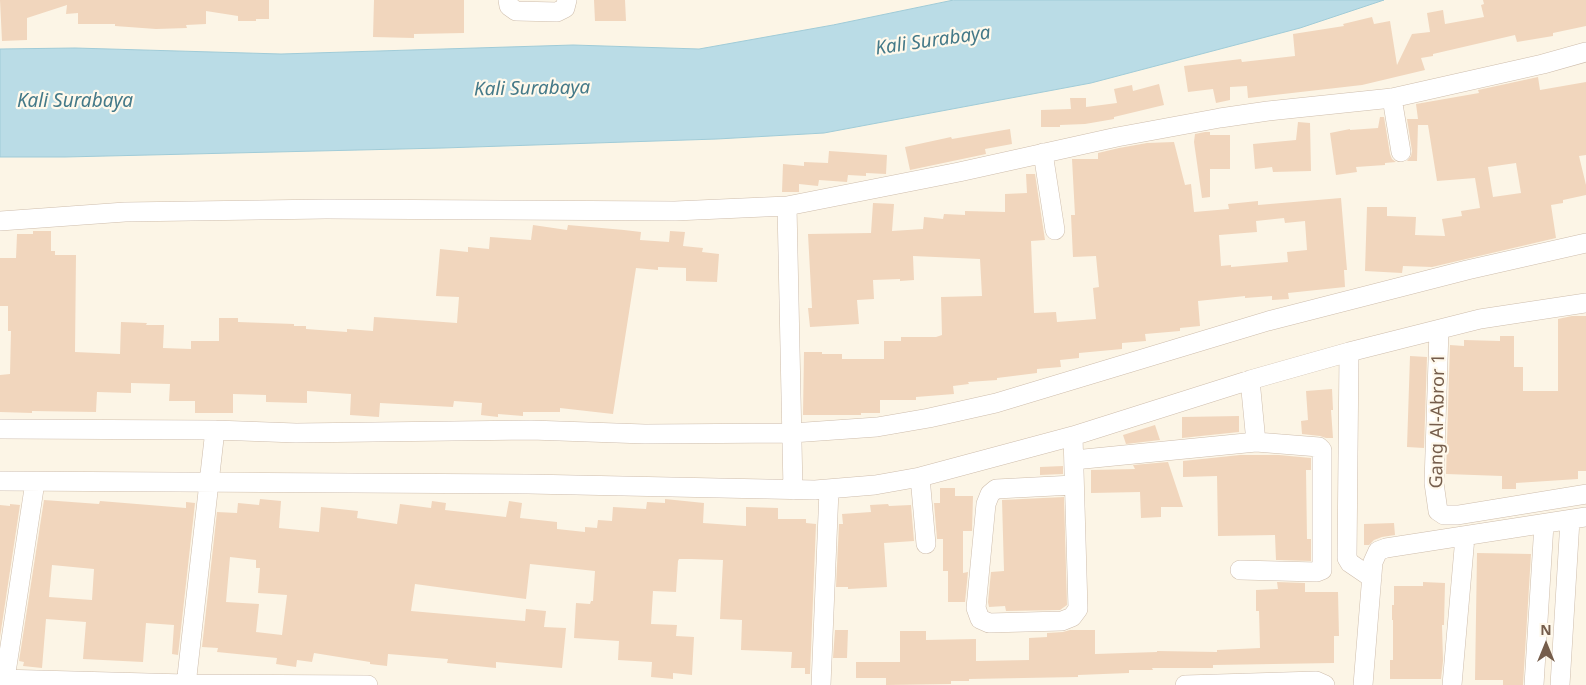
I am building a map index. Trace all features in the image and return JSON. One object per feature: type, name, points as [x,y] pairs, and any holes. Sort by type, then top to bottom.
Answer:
[{"type":"street","points":[[508,0],[509,6],[516,11],[557,12],[565,8],[567,0]]},
{"type":"street","points":[[0,221],[125,212],[326,209],[675,211],[787,206],[959,172],[1117,137],[1244,114],[1392,98],[1543,64],[1586,52]]},
{"type":"street","points":[[1392,98],[1401,152]]},
{"type":"street","points":[[1043,153],[1055,230]]},
{"type":"street","points":[[787,206],[793,485]]},
{"type":"street","points":[[0,429],[214,434],[531,430],[792,437],[877,427],[996,403],[1285,316],[1468,270],[1586,243]]},
{"type":"street","points":[[0,481],[36,482],[210,478],[518,484],[793,485],[829,490],[875,485],[920,477],[1073,436],[1250,380],[1349,352],[1480,319],[1586,303]]},
{"type":"street","name":"Gang Al-Abror 1","points":[[1440,330],[1434,483],[1438,512],[1444,516],[1458,515],[1586,494]]},
{"type":"street","points":[[1349,352],[1346,544],[1347,558],[1360,570],[1363,685]]},
{"type":"street","points":[[1250,380],[1256,442]]},
{"type":"street","points":[[186,684],[214,434]]},
{"type":"street","points":[[1073,436],[1078,609],[1072,617],[1062,621],[989,623],[980,619],[976,608],[986,504],[990,494],[996,489],[1074,485]]},
{"type":"street","points":[[1074,460],[1256,442],[1319,447],[1322,450],[1322,570],[1317,572],[1240,570]]},
{"type":"street","points":[[920,477],[926,544]]},
{"type":"street","points":[[36,482],[3,679],[186,684],[368,685]]},
{"type":"street","points":[[821,685],[829,490]]},
{"type":"street","points":[[1360,570],[1373,562],[1378,551],[1386,548],[1578,519],[1560,685]]},
{"type":"street","points":[[1534,685],[1544,524]]},
{"type":"street","points":[[1452,685],[1465,537]]},
{"type":"street","points":[[1185,685],[1316,681],[1325,685]]},
{"type":"water","name":"Kali Surabaya","points":[[954,0],[1384,0],[1300,28],[1091,83],[824,133],[717,139],[443,148],[0,157],[0,49],[75,48],[281,54],[573,45],[699,49],[833,25]]},
{"type":"building","points":[[0,0],[269,0],[269,19],[238,21],[238,16],[206,11],[206,24],[186,25],[187,28],[156,29],[115,26],[115,24],[78,24],[78,13],[66,14],[67,5],[27,18],[27,40],[2,41]]},
{"type":"building","points":[[374,0],[464,0],[464,33],[414,34],[414,38],[373,37]]},
{"type":"building","points":[[594,0],[625,0],[626,21],[595,21]]},
{"type":"building","points":[[1483,0],[1586,0],[1586,26],[1553,33],[1553,36],[1517,42],[1515,35],[1433,54],[1433,56],[1421,58],[1425,70],[1362,85],[1248,98],[1247,86],[1230,87],[1230,100],[1216,103],[1213,89],[1188,92],[1184,66],[1241,59],[1242,62],[1295,56],[1293,34],[1344,26],[1343,24],[1372,17],[1374,24],[1390,21],[1397,65],[1412,34],[1430,32],[1427,13],[1443,10],[1445,24],[1484,17],[1481,5],[1484,4]]},
{"type":"building","points":[[1538,77],[1540,90],[1586,82],[1586,155],[1579,156],[1586,185],[1586,195],[1563,200],[1563,203],[1551,205],[1556,238],[1432,267],[1403,266],[1402,273],[1365,271],[1367,207],[1387,207],[1387,216],[1416,217],[1415,235],[1445,236],[1442,219],[1462,216],[1461,211],[1480,208],[1475,178],[1437,181],[1428,125],[1418,125],[1418,123],[1417,161],[1407,161],[1412,151],[1407,119],[1418,119],[1416,104],[1479,93],[1478,90]],"holes":[[[1516,163],[1521,193],[1493,197],[1488,167]]]},
{"type":"building","points":[[1159,84],[1164,105],[1114,117],[1114,119],[1085,124],[1060,125],[1060,127],[1041,127],[1041,110],[1071,109],[1070,98],[1086,98],[1086,107],[1117,103],[1114,89],[1132,85],[1133,91]]},
{"type":"building","points":[[1380,117],[1384,117],[1390,154],[1396,162],[1385,163],[1385,165],[1356,167],[1357,172],[1336,175],[1330,133],[1350,129],[1378,128]]},
{"type":"building","points":[[1298,122],[1310,123],[1311,171],[1273,172],[1272,167],[1255,169],[1253,144],[1296,140]]},
{"type":"building","points":[[1010,129],[1012,144],[985,149],[986,154],[910,170],[905,147],[951,137],[952,139]]},
{"type":"building","points":[[1210,132],[1210,135],[1230,135],[1230,169],[1210,169],[1210,197],[1202,198],[1194,142],[1195,134]]},
{"type":"building","points":[[1174,142],[1185,185],[1191,184],[1194,212],[1229,209],[1228,204],[1258,201],[1258,205],[1341,198],[1347,270],[1344,270],[1345,287],[1288,293],[1289,299],[1272,300],[1272,296],[1245,298],[1245,296],[1198,301],[1200,326],[1180,328],[1180,331],[1145,334],[1146,341],[1122,343],[1122,349],[1079,353],[1079,358],[1060,360],[1061,367],[1037,369],[1037,373],[997,378],[997,380],[968,382],[969,384],[953,386],[954,394],[916,397],[916,400],[880,400],[880,413],[861,413],[861,415],[803,415],[804,352],[842,354],[842,359],[884,359],[884,341],[901,341],[901,337],[936,337],[942,335],[941,297],[982,296],[980,259],[913,256],[914,280],[873,280],[874,299],[857,300],[859,324],[810,327],[808,308],[812,308],[808,234],[871,233],[873,203],[894,204],[892,231],[923,229],[924,217],[943,219],[944,214],[965,215],[965,211],[1005,212],[1005,194],[1027,193],[1026,174],[1035,174],[1045,240],[1031,241],[1034,313],[1056,312],[1057,322],[1096,319],[1093,288],[1099,287],[1096,256],[1073,257],[1071,215],[1075,215],[1072,159],[1098,159],[1098,153],[1147,143]],"holes":[[[1284,218],[1285,223],[1305,221],[1307,250],[1287,252],[1288,262],[1231,267],[1231,265],[1221,266],[1219,235],[1257,232],[1256,221]]]},
{"type":"building","points":[[829,151],[887,155],[886,174],[866,173],[866,176],[848,175],[847,182],[819,180],[818,186],[799,184],[799,192],[782,192],[783,164],[804,166],[804,162],[828,163]]},
{"type":"building","points":[[533,225],[567,230],[568,225],[641,232],[640,240],[669,242],[670,231],[685,232],[683,246],[703,248],[702,252],[719,254],[717,282],[686,281],[686,268],[658,267],[658,270],[636,268],[613,414],[560,408],[560,412],[523,412],[523,416],[498,414],[498,417],[481,415],[482,403],[454,401],[453,407],[380,403],[379,417],[350,415],[351,394],[307,391],[307,403],[266,402],[266,395],[233,394],[233,413],[195,413],[195,401],[169,401],[170,384],[131,383],[131,393],[97,392],[96,412],[0,412],[0,375],[10,374],[11,331],[8,331],[8,306],[0,306],[0,258],[16,258],[17,234],[33,234],[33,231],[51,231],[51,251],[55,251],[55,255],[76,255],[75,352],[120,354],[121,322],[164,325],[163,348],[191,349],[191,341],[219,341],[219,318],[238,318],[238,322],[294,324],[294,326],[306,326],[306,329],[347,332],[347,329],[373,331],[374,317],[457,323],[459,297],[436,296],[440,249],[468,252],[468,247],[489,249],[490,237],[531,240]]},
{"type":"building","points":[[1586,316],[1586,471],[1578,471],[1578,479],[1516,483],[1516,489],[1502,489],[1502,476],[1446,474],[1450,345],[1464,346],[1464,340],[1500,341],[1500,336],[1514,336],[1514,367],[1523,367],[1523,391],[1558,391],[1558,319]]},
{"type":"building","points":[[1410,356],[1427,357],[1424,448],[1407,447]]},
{"type":"building","points":[[1332,389],[1333,438],[1302,434],[1301,421],[1308,420],[1306,391]]},
{"type":"building","points":[[1239,416],[1239,432],[1182,438],[1182,417]]},
{"type":"building","points":[[1155,425],[1160,440],[1126,444],[1123,435]]},
{"type":"building","points":[[1240,455],[1279,455],[1311,458],[1311,470],[1306,470],[1307,539],[1311,539],[1311,561],[1276,560],[1275,535],[1218,536],[1217,476],[1183,477],[1183,461]]},
{"type":"building","points":[[1168,462],[1183,507],[1161,507],[1161,517],[1141,518],[1140,492],[1091,493],[1091,470],[1135,469],[1133,465]]},
{"type":"building","points":[[1063,466],[1063,474],[1040,475],[1040,467]]},
{"type":"building","points":[[940,488],[955,488],[955,496],[973,496],[972,531],[963,531],[963,573],[968,572],[965,602],[948,602],[948,571],[943,571],[943,539],[937,539],[934,503],[940,503]]},
{"type":"building","points":[[1064,497],[1067,605],[1060,610],[1006,611],[1005,606],[989,607],[991,572],[1004,571],[1002,500]]},
{"type":"building","points":[[260,499],[281,501],[279,528],[319,532],[321,507],[358,511],[357,518],[397,524],[400,504],[431,508],[432,501],[446,503],[445,510],[506,517],[509,501],[522,503],[520,518],[557,522],[557,529],[585,532],[585,527],[597,528],[598,520],[612,521],[613,507],[646,509],[647,502],[665,503],[665,499],[704,503],[703,523],[746,526],[746,507],[778,508],[778,519],[806,519],[806,523],[816,524],[810,674],[805,674],[805,668],[791,668],[792,652],[741,650],[742,620],[720,619],[723,560],[679,559],[676,592],[653,591],[651,624],[677,625],[676,636],[694,637],[692,675],[673,673],[673,679],[651,677],[652,662],[618,660],[619,641],[574,638],[576,603],[590,604],[593,601],[595,571],[530,564],[526,599],[415,584],[411,611],[525,621],[526,609],[546,611],[544,627],[566,628],[562,668],[496,662],[496,668],[447,663],[448,659],[388,654],[387,666],[314,653],[312,662],[297,660],[296,667],[276,664],[277,658],[217,652],[218,648],[202,647],[217,512],[237,513],[238,503],[259,505]],"holes":[[[230,557],[256,560],[256,568],[260,568],[258,593],[287,595],[282,635],[256,632],[259,604],[226,602]]]},
{"type":"building","points":[[44,500],[99,504],[100,501],[186,508],[186,502],[195,503],[178,655],[172,654],[174,625],[146,623],[143,662],[83,659],[86,622],[46,619],[42,668],[23,666],[24,662],[19,661]],"holes":[[[52,565],[94,569],[92,600],[49,597]]]},
{"type":"building","points":[[10,504],[20,505],[0,637],[0,505],[10,506]]},
{"type":"building","points":[[888,504],[889,506],[911,505],[914,541],[884,543],[887,587],[848,589],[848,587],[836,587],[839,524],[843,524],[842,514],[871,512],[870,505]]},
{"type":"building","points":[[1394,523],[1395,535],[1382,537],[1374,540],[1369,545],[1364,545],[1364,524]]},
{"type":"building","points":[[1477,553],[1531,554],[1523,685],[1503,685],[1503,680],[1475,680]]},
{"type":"building","points":[[1277,582],[1305,583],[1305,592],[1338,592],[1339,636],[1334,636],[1334,663],[1213,665],[1213,668],[1152,668],[1153,670],[1129,670],[1129,673],[1078,675],[1078,677],[969,679],[969,681],[951,681],[951,684],[886,685],[886,678],[856,678],[856,662],[900,662],[900,631],[926,631],[926,640],[976,639],[976,661],[1029,660],[1029,638],[1047,637],[1047,633],[1070,630],[1095,630],[1095,654],[1157,651],[1217,652],[1217,650],[1260,648],[1259,611],[1256,611],[1256,590],[1278,589]]},
{"type":"building","points":[[1423,582],[1445,583],[1441,679],[1390,679],[1390,660],[1393,660],[1392,605],[1394,605],[1394,586],[1423,586]]},
{"type":"building","points":[[835,630],[848,630],[847,658],[833,658]]}]
